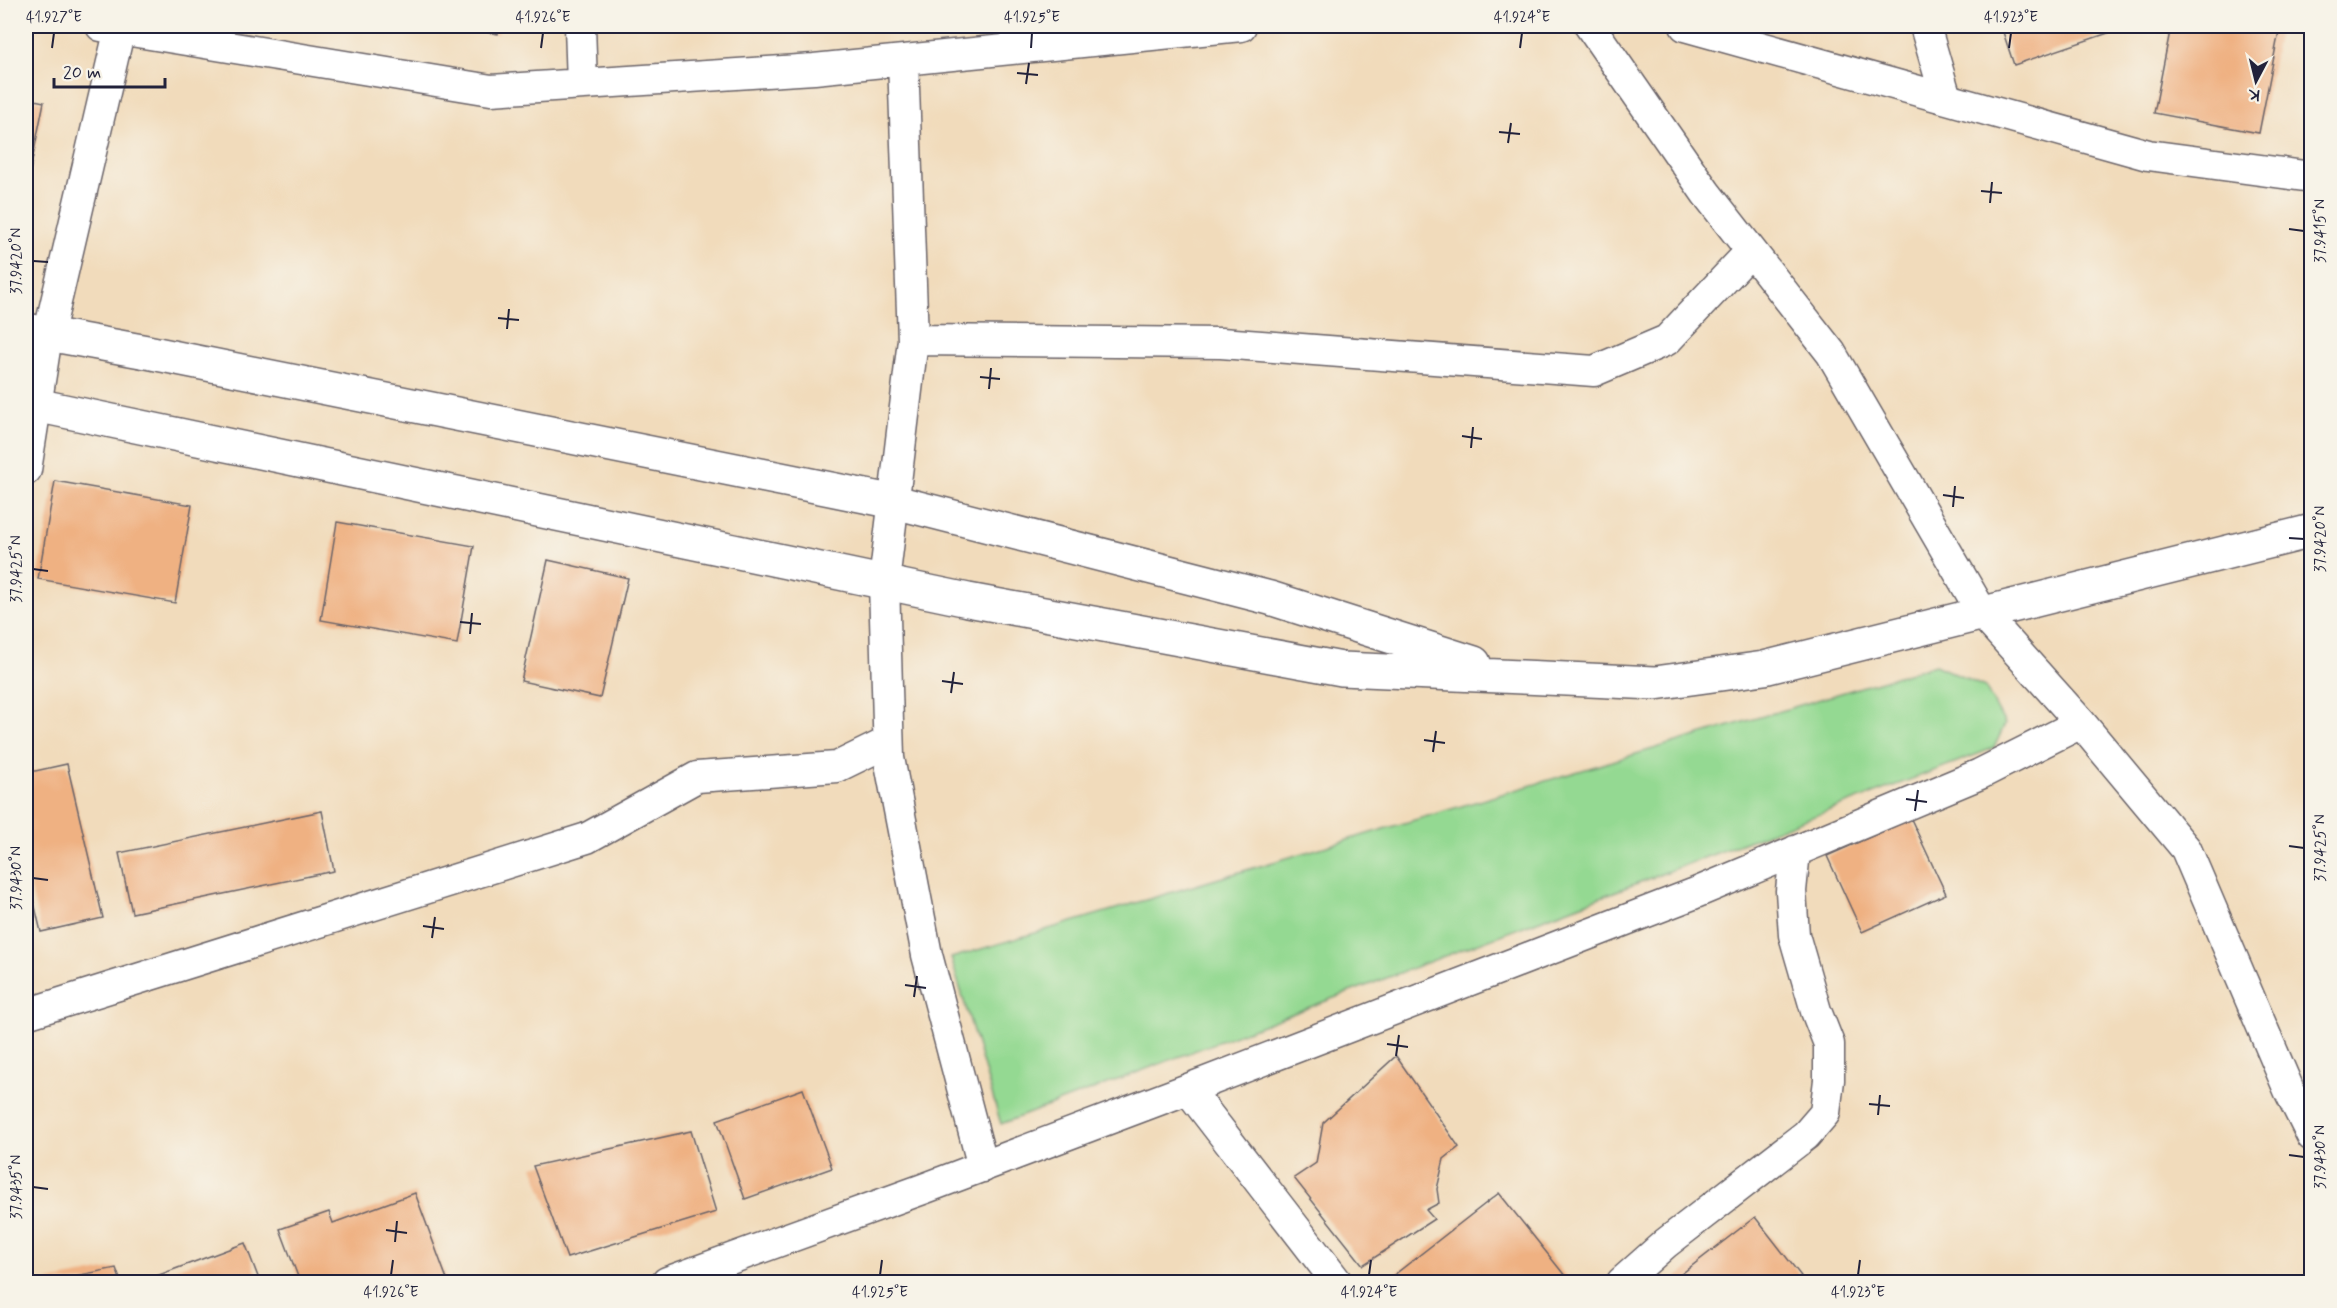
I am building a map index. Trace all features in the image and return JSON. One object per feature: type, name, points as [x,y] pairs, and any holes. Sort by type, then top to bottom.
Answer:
[{"type":"street","points":[[580,26],[582,84]]},
{"type":"street","points":[[26,470],[37,332],[110,27],[491,90],[802,69],[1197,28],[1241,26]]},
{"type":"street","points":[[1590,26],[1706,193],[1831,353],[1983,614],[2081,723],[2186,849],[2289,1090],[2312,1136]]},
{"type":"street","points":[[1685,26],[2148,155],[2312,177]]},
{"type":"street","points":[[1925,26],[1946,98]]},
{"type":"street","points":[[903,60],[914,340],[884,582],[889,758],[927,955],[983,1167]]},
{"type":"street","points":[[914,340],[1221,343],[1594,371],[1667,340],[1751,251]]},
{"type":"street","points":[[37,332],[895,502],[1270,598],[1513,675]]},
{"type":"street","points":[[31,404],[884,582],[1342,669],[1655,683],[1764,668],[2312,531]]},
{"type":"street","points":[[667,1282],[983,1167],[1693,894],[1980,774],[2081,723]]},
{"type":"street","points":[[26,1012],[587,838],[696,777],[837,767],[888,742]]},
{"type":"street","points":[[1622,1282],[1665,1243],[1806,1136],[1825,1113],[1829,1080],[1829,1044],[1816,1011],[1794,935],[1791,891],[1795,851]]},
{"type":"street","points":[[1188,1089],[1337,1282]]},
{"type":"green space","points":[[1935,665],[1985,687],[2005,724],[1994,748],[1001,1124],[951,958]]},
{"type":"building","points":[[444,26],[499,26],[498,34]]},
{"type":"building","points":[[2001,26],[2119,26],[2120,29],[2014,65]]},
{"type":"building","points":[[2171,26],[2280,26],[2259,133],[2154,113]]},
{"type":"building","points":[[26,98],[44,102],[27,186],[26,186]]},
{"type":"building","points":[[55,481],[192,505],[175,603],[38,579]]},
{"type":"building","points":[[337,522],[474,546],[457,644],[321,620]]},
{"type":"building","points":[[548,560],[628,578],[600,698],[521,681]]},
{"type":"building","points":[[67,764],[103,918],[41,932],[26,869],[26,773]]},
{"type":"building","points":[[322,811],[334,871],[132,913],[119,853]]},
{"type":"building","points":[[1911,819],[1946,894],[1862,932],[1827,856]]},
{"type":"building","points":[[1396,1056],[1459,1147],[1444,1159],[1437,1189],[1439,1203],[1426,1210],[1434,1219],[1363,1265],[1294,1178],[1316,1163],[1323,1123]]},
{"type":"building","points":[[803,1089],[832,1168],[745,1199],[717,1120]]},
{"type":"building","points":[[691,1131],[716,1212],[567,1258],[533,1166]]},
{"type":"building","points":[[415,1193],[448,1282],[300,1282],[280,1229],[329,1212],[333,1223]]},
{"type":"building","points":[[1499,1193],[1570,1282],[1385,1282]]},
{"type":"building","points":[[1755,1217],[1801,1276],[1792,1282],[1671,1282]]},
{"type":"building","points":[[245,1243],[260,1282],[153,1282],[151,1278]]},
{"type":"building","points":[[116,1268],[121,1282],[49,1282],[49,1281]]}]
